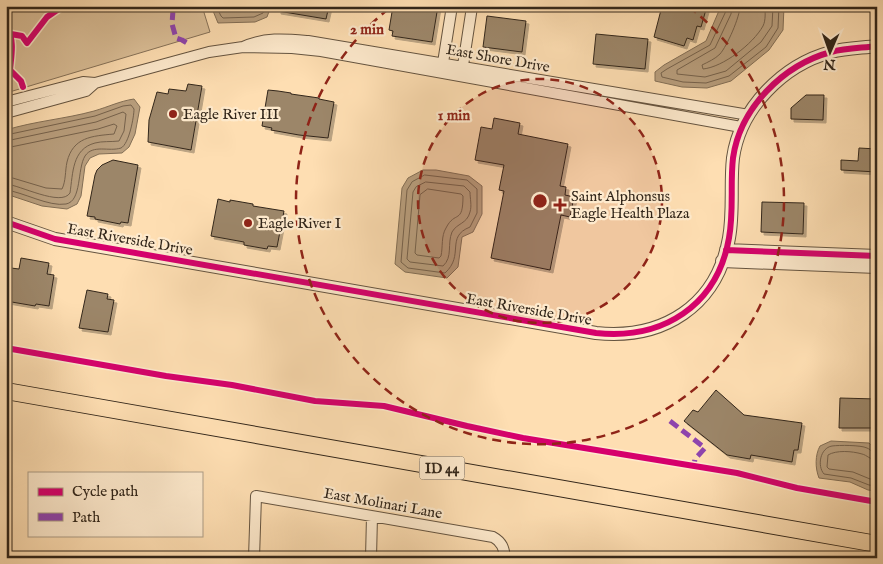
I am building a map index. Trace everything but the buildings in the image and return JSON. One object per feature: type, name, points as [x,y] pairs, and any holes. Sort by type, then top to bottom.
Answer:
[{"type":"highway","name":"ID 44","points":[[6,392],[877,544]]},
{"type":"street","points":[[442,68],[454,6],[462,9],[473,6],[462,72]]},
{"type":"street","name":"East Shore Drive","points":[[6,102],[83,82],[95,83],[209,52],[243,48],[257,41],[291,40],[442,68],[741,128]]},
{"type":"street","name":"East Riverside Drive","points":[[6,222],[55,238],[613,335],[632,334],[651,330],[675,319],[698,302],[711,286],[724,255],[731,225],[733,156],[741,128],[772,86],[804,63],[832,52],[877,46]]},
{"type":"street","name":"East Shore Drive","points":[[462,72],[749,115]]},
{"type":"street","name":"East Shore Drive","points":[[6,113],[86,91],[95,83]]},
{"type":"street","points":[[724,255],[877,256]]},
{"type":"street","points":[[724,255],[877,267]]},
{"type":"street","name":"East Molinari Lane","points":[[254,558],[256,496],[493,537],[503,546],[505,558]]},
{"type":"street","points":[[371,558],[372,516]]},
{"type":"shaded area","points":[[6,6],[202,6],[210,32],[6,93]]},
{"type":"water","points":[[211,6],[271,6],[267,17],[255,22],[218,23]]},
{"type":"water","points":[[721,6],[784,6],[783,30],[769,50],[731,81],[707,88],[682,87],[655,81],[655,72],[706,41]]},
{"type":"water","points":[[134,99],[140,107],[135,134],[129,147],[122,153],[99,154],[90,158],[85,166],[81,196],[77,204],[67,209],[42,206],[6,194],[6,130],[83,114]]},
{"type":"water","points":[[423,170],[436,170],[469,176],[482,186],[482,214],[473,232],[462,237],[458,267],[447,278],[405,272],[395,264],[402,188],[408,178]]},
{"type":"water","points":[[831,441],[869,443],[873,447],[877,459],[877,491],[868,490],[850,482],[819,478],[816,462],[817,453],[820,446]]},
{"type":"marked path","points":[[173,10],[172,24],[176,38],[187,43]]},
{"type":"marked path","points":[[670,421],[705,448],[695,459],[694,465]]},
{"type":"cycle path","points":[[11,34],[22,36],[27,43],[47,17],[63,6]]},
{"type":"cycle path","points":[[7,29],[12,43],[10,70],[21,81],[23,87]]},
{"type":"cycle path","points":[[6,222],[55,239],[596,333],[620,334],[643,331],[664,324],[683,314],[699,300],[713,283],[723,262],[729,238],[732,168],[737,140],[754,106],[781,78],[813,58],[831,52],[877,46]]},
{"type":"cycle path","points":[[726,250],[877,256]]},
{"type":"cycle path","points":[[6,348],[166,376],[232,385],[315,401],[384,406],[523,438],[737,473],[797,488],[877,502]]},
{"type":"place","name":"Eagle River III","points":[[173,114]]},
{"type":"place","name":"Saint Alphonsus Eagle Health Plaza","points":[[560,205]]},
{"type":"place","name":"Eagle River I","points":[[248,223]]}]
